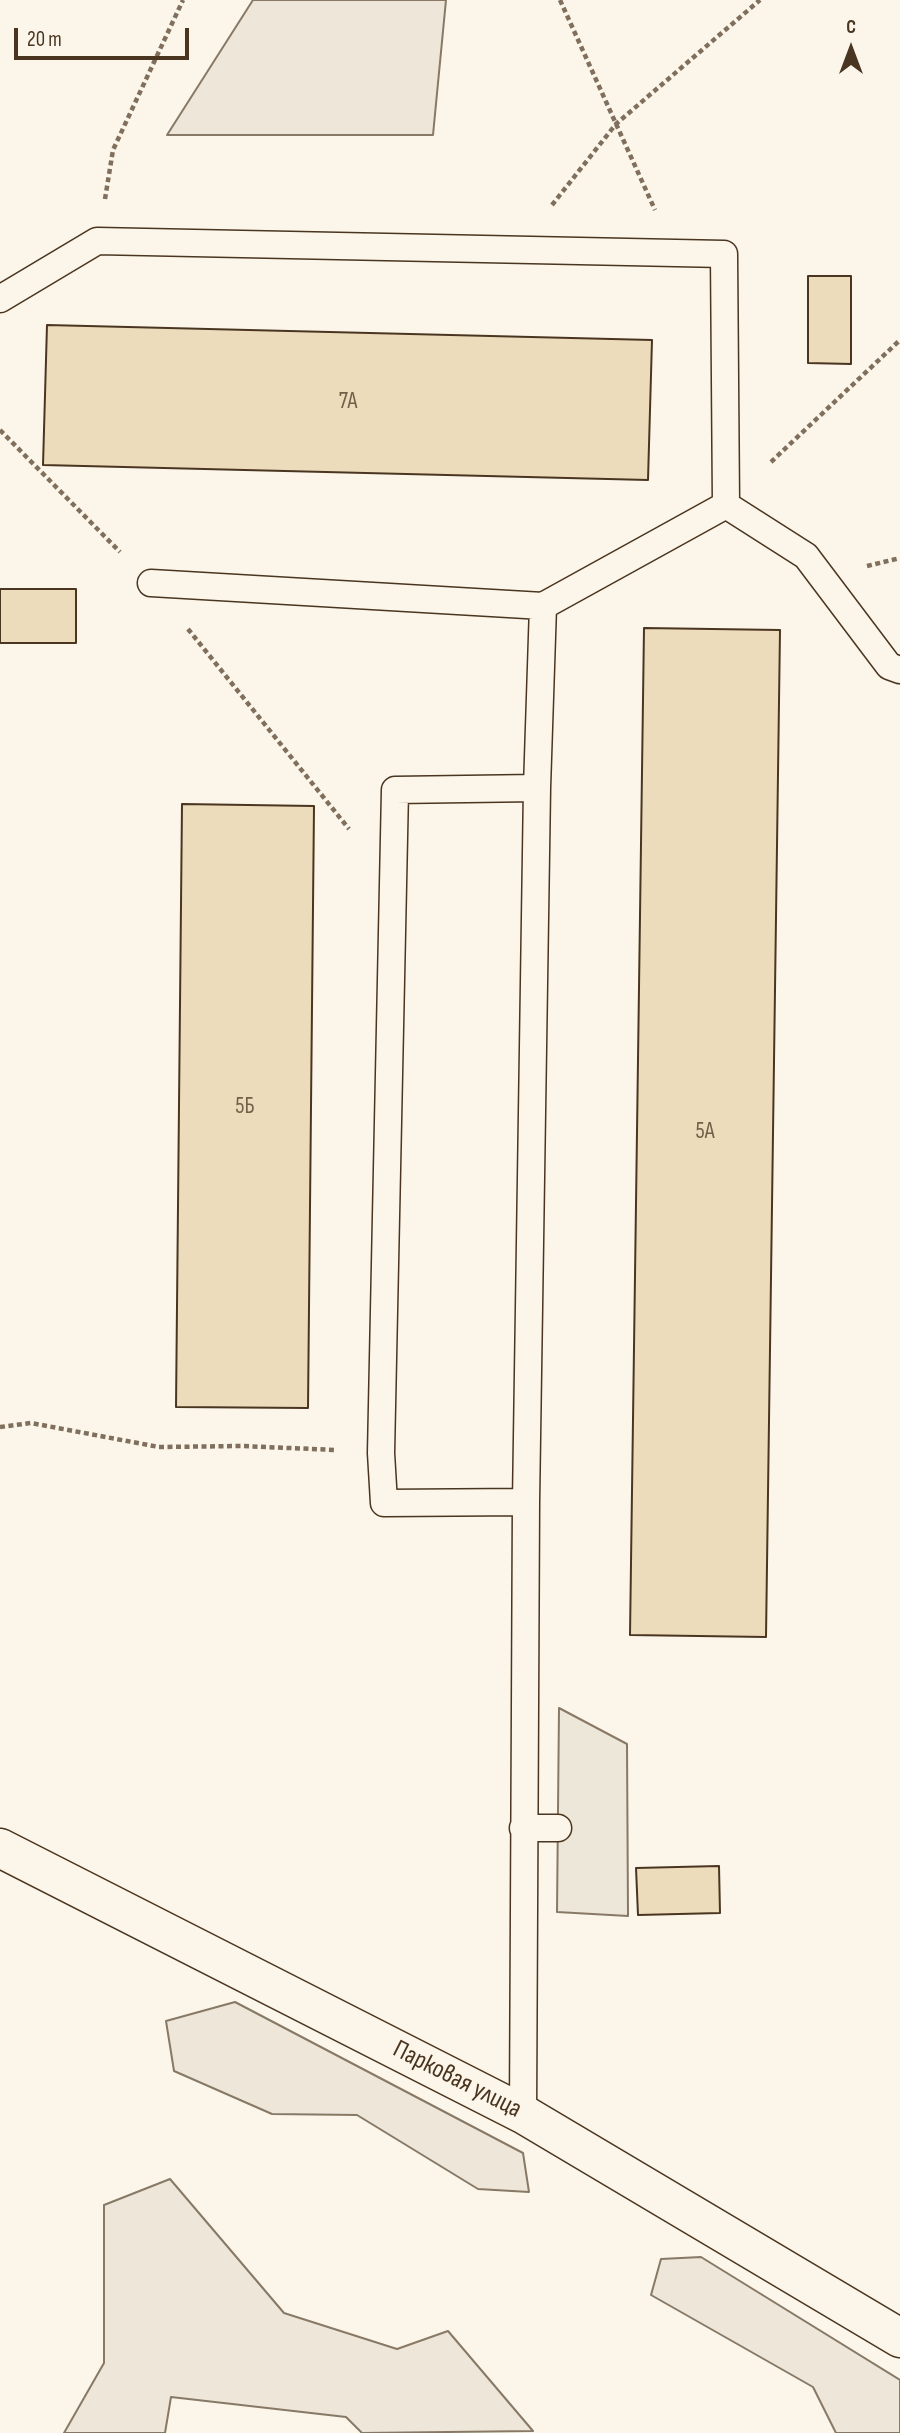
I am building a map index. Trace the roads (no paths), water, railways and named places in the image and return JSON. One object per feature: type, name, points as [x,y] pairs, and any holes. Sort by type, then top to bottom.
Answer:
[{"type":"street","name":"Парковая улица","points":[[0,1848],[523,2113],[900,2338]]},
{"type":"lane","points":[[0,299],[97,241],[723,254],[726,505]]},
{"type":"lane","points":[[150,583],[542,606],[726,505]]},
{"type":"lane","points":[[726,505],[806,556],[889,666],[900,670]]},
{"type":"lane","points":[[523,2113],[526,1502],[542,606]]},
{"type":"lane","points":[[526,1502],[384,1503],[381,1453],[395,790],[537,788]]},
{"type":"lane","points":[[523,1828],[558,1828]]}]
